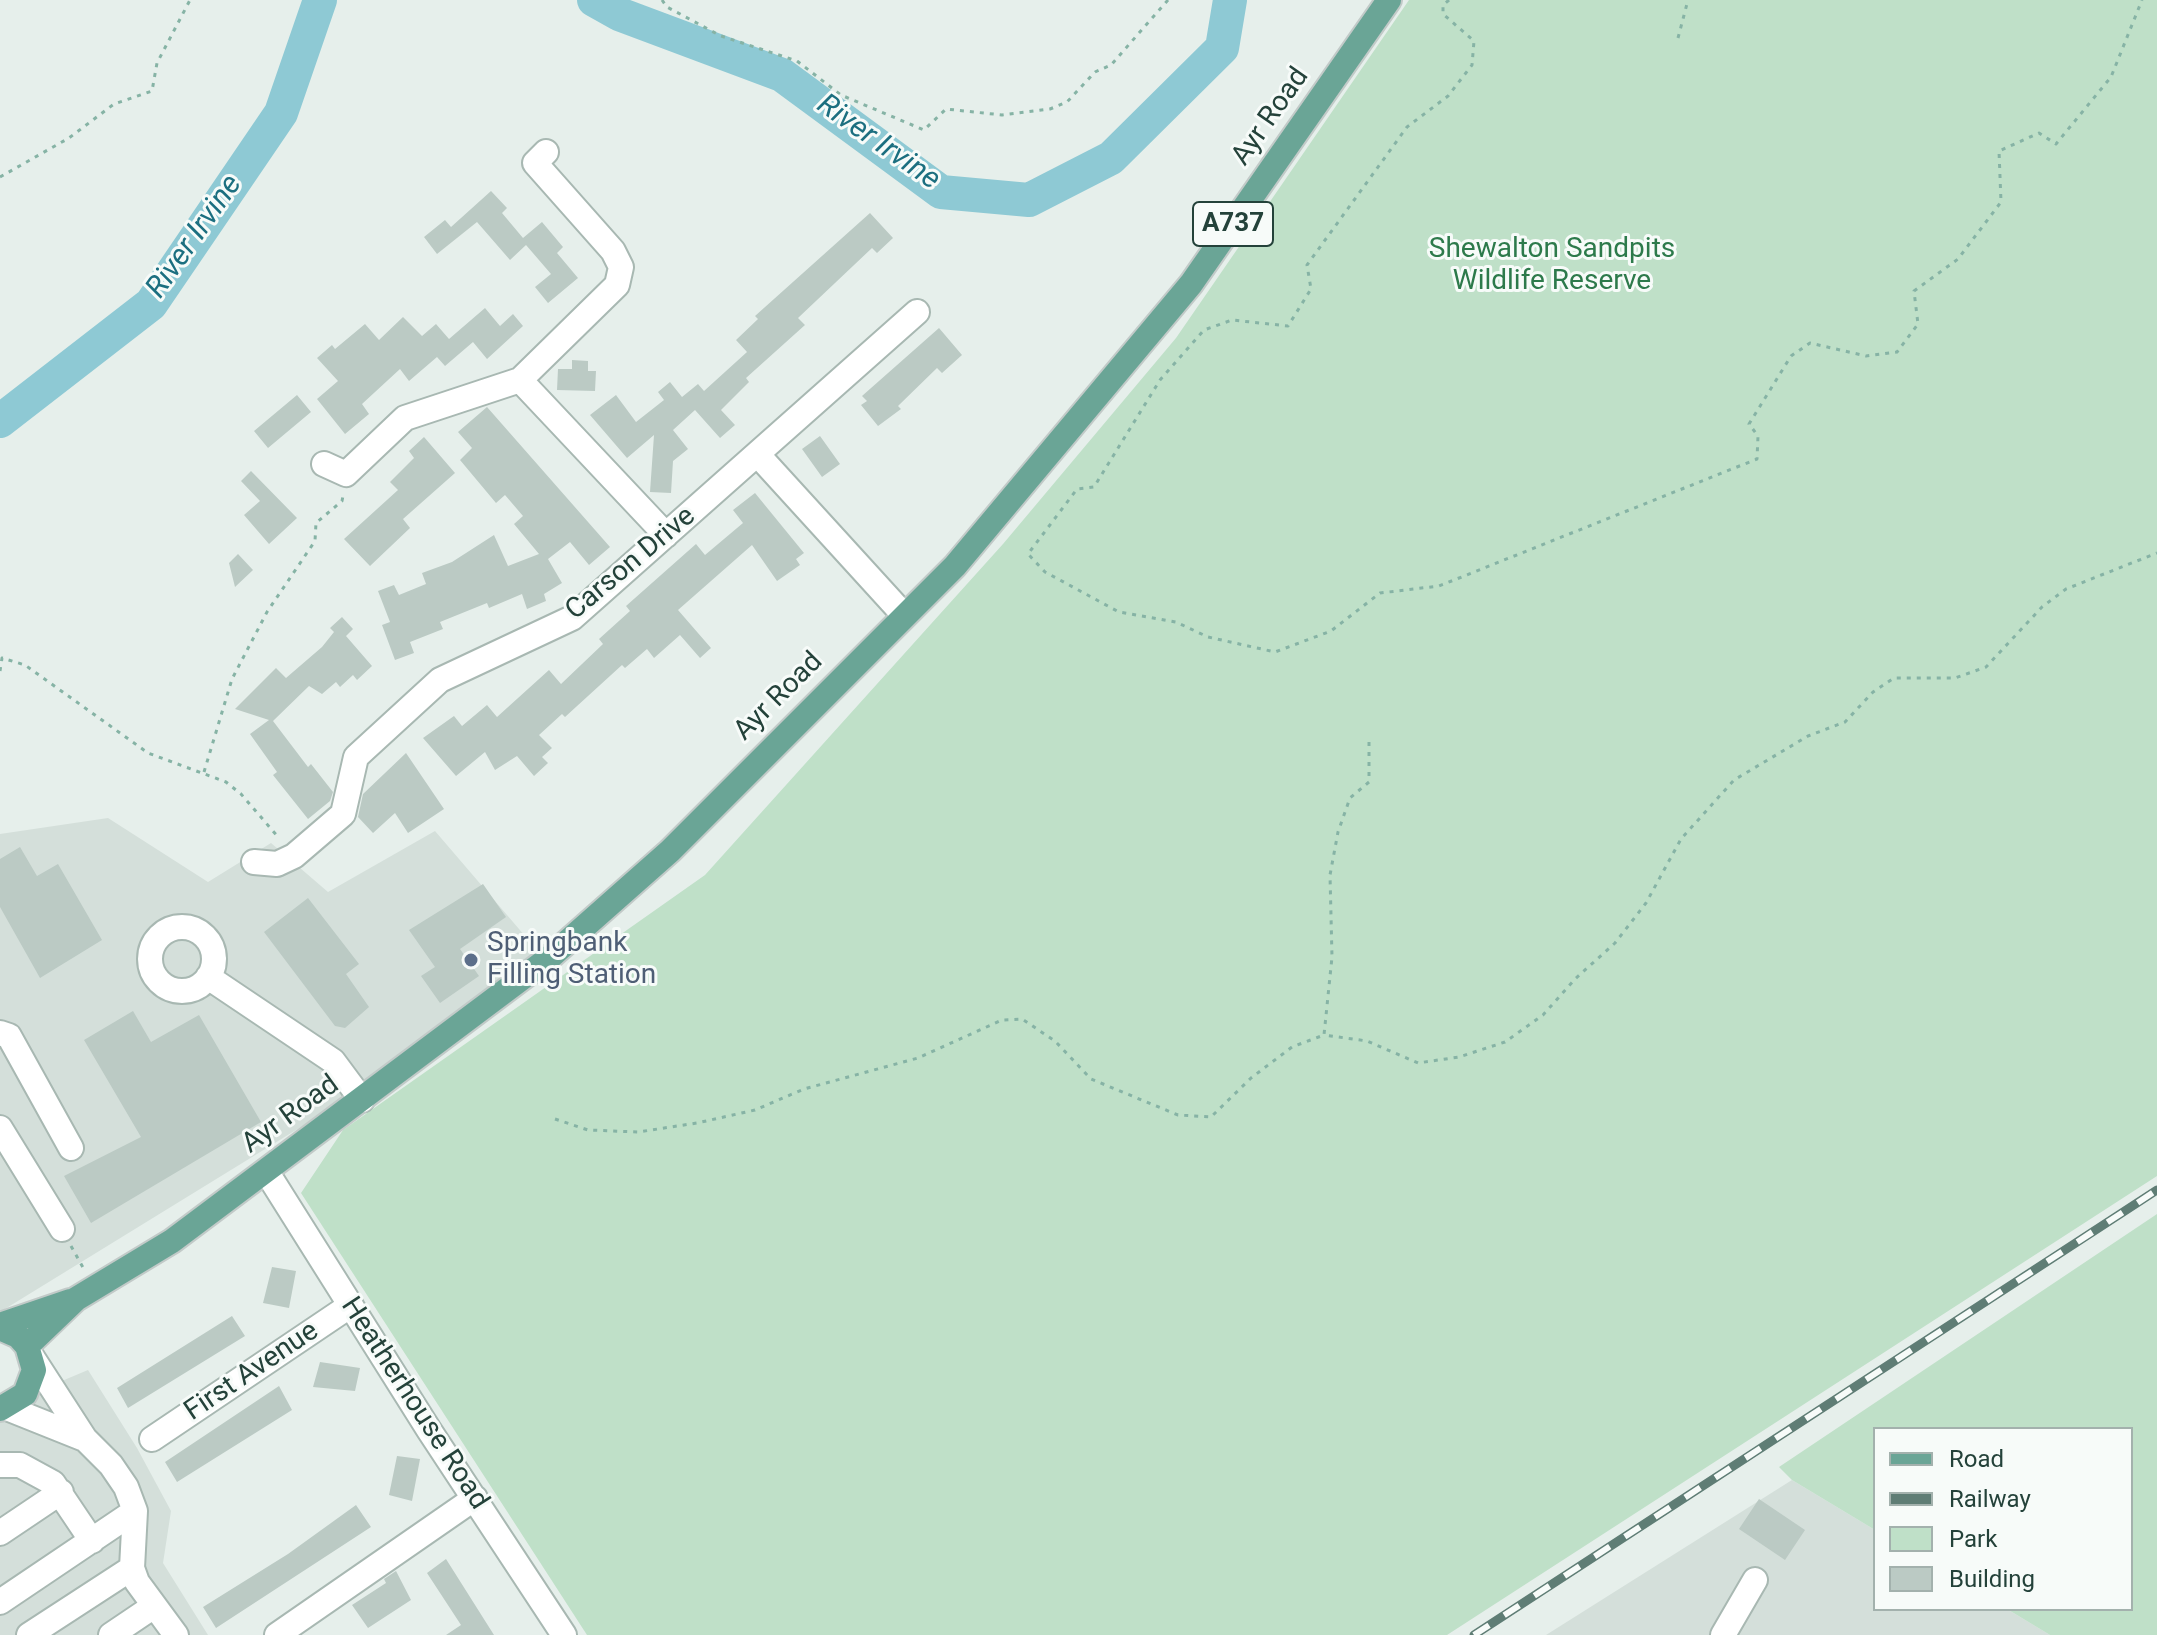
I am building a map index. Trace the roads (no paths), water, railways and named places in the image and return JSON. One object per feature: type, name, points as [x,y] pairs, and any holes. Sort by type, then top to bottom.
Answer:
[{"type":"main road","name":"Ayr Road","points":[[0,1327],[85,1294],[172,1241],[549,958],[670,851],[903,614],[955,566],[1191,284],[1389,0]]},
{"type":"main road","name":"Ayr Road","points":[[30,1352],[85,1294]]},
{"type":"main road","name":"A737","points":[[0,1327],[18,1336],[30,1352]]},
{"type":"main road","points":[[3,1409],[25,1394],[31,1383],[30,1352]]},
{"type":"street","points":[[335,469],[405,418],[520,380],[617,285],[621,267],[613,251],[535,163],[546,152]]},
{"type":"street","name":"Carson Drive","points":[[254,862],[277,864],[294,856],[343,814],[356,757],[440,680],[572,618],[917,312]]},
{"type":"street","points":[[520,380],[666,535]]},
{"type":"street","points":[[758,455],[903,614]]},
{"type":"street","points":[[208,977],[333,1061],[362,1100]]},
{"type":"street","points":[[0,1033],[9,1036],[71,1148]]},
{"type":"street","points":[[0,1128],[62,1229]]},
{"type":"street","name":"Heatherhouse Road","points":[[266,1171],[564,1635]]},
{"type":"street","name":"First Avenue","points":[[152,1439],[351,1305]]},
{"type":"street","points":[[30,1352],[85,1439],[111,1465],[126,1487],[135,1511],[132,1568],[137,1582],[176,1635]]},
{"type":"street","points":[[3,1409],[85,1439]]},
{"type":"street","points":[[7,1469],[53,1483],[92,1541]]},
{"type":"street","points":[[0,1533],[61,1492]]},
{"type":"street","points":[[277,1635],[306,1627],[475,1498]]},
{"type":"street","points":[[0,1602],[135,1511]]},
{"type":"street","points":[[29,1635],[132,1568]]},
{"type":"street","points":[[1723,1635],[1755,1580]]},
{"type":"street","points":[[111,1635],[154,1606]]},
{"type":"waterway","name":"River Irvine","points":[[0,421],[151,304],[281,113],[320,0]]},
{"type":"waterway","name":"River Irvine","points":[[594,0],[619,14],[782,75],[941,192],[1029,200],[1111,158],[1222,48],[1230,0]]},
{"type":"railway","points":[[1474,1635],[2157,1190]]},
{"type":"place","name":"Springbank Filling Station","points":[[471,960]]},
{"type":"park label","name":"Shewalton Sandpits Wildlife Reserve","points":[[1552,266]]}]
